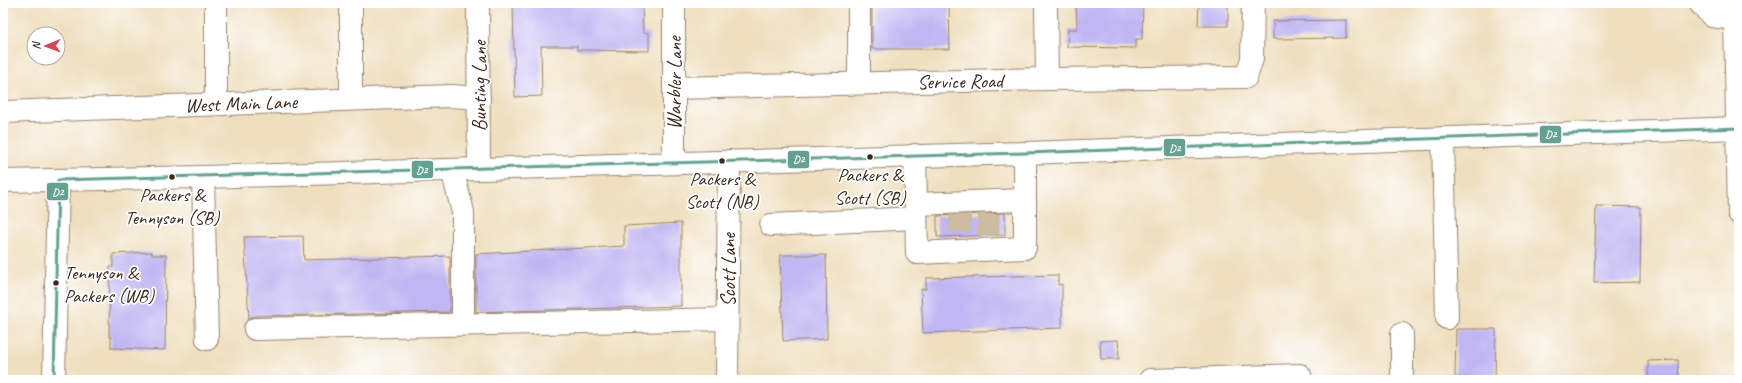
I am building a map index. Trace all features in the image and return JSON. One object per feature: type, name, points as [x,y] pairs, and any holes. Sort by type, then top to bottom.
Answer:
[{"type":"street","points":[[216,3],[216,104]]},
{"type":"street","points":[[350,3],[351,99]]},
{"type":"street","name":"Bunting Lane","points":[[478,3],[479,169]]},
{"type":"street","name":"Warbler Lane","points":[[674,3],[674,163]]},
{"type":"street","points":[[859,3],[859,83]]},
{"type":"street","points":[[1046,3],[1047,79]]},
{"type":"street","name":"Service Road","points":[[674,88],[1047,79],[1246,77],[1252,59],[1253,3]]},
{"type":"street","points":[[1700,3],[1712,16],[1737,19],[1739,213]]},
{"type":"street","name":"West Main Lane","points":[[3,112],[452,96],[479,98]]},
{"type":"street","points":[[3,181],[203,177],[915,155],[1025,153],[1739,128]]},
{"type":"street","points":[[1443,138],[1447,318]]},
{"type":"street","points":[[915,155],[917,253],[961,244],[988,243],[1025,248],[1025,153]]},
{"type":"street","name":"Scott Lane","points":[[727,380],[729,161]]},
{"type":"street","points":[[452,170],[463,212],[463,324]]},
{"type":"street","points":[[203,177],[207,338]]},
{"type":"street","points":[[54,380],[58,180]]},
{"type":"street","points":[[771,225],[959,206],[989,205],[1025,200]]},
{"type":"street","points":[[255,329],[727,319]]},
{"type":"street","points":[[1402,334],[1402,380]]},
{"type":"street","points":[[1150,380],[1218,379],[1300,375]]},
{"type":"building","points":[[513,3],[642,3],[643,32],[649,33],[649,51],[577,50],[577,46],[541,46],[542,96],[515,97]]},
{"type":"building","points":[[872,3],[949,3],[950,49],[872,49]]},
{"type":"building","points":[[1076,3],[1143,3],[1142,39],[1136,39],[1136,48],[1067,47],[1068,29],[1077,29]]},
{"type":"building","points":[[1199,3],[1228,3],[1228,26],[1198,26]]},
{"type":"building","points":[[1346,20],[1346,38],[1273,39],[1273,21]]},
{"type":"building","points":[[1596,206],[1641,207],[1640,282],[1594,283]]},
{"type":"building","points":[[1005,213],[1005,235],[937,237],[937,216]]},
{"type":"building","points":[[681,223],[681,306],[476,312],[476,254],[624,246],[624,226]]},
{"type":"building","points":[[303,236],[304,260],[450,256],[450,312],[255,316],[249,318],[244,237]]},
{"type":"building","points":[[152,252],[152,255],[166,255],[165,350],[111,348],[111,337],[109,337],[110,267],[113,267],[113,254]]},
{"type":"building","points":[[780,255],[826,255],[827,339],[783,341]]},
{"type":"building","points":[[1058,275],[1058,285],[1062,284],[1062,328],[923,333],[921,289],[926,289],[926,278]]},
{"type":"building","points":[[1456,329],[1496,329],[1495,378],[1455,378]]},
{"type":"building","points":[[1118,340],[1119,359],[1101,359],[1100,341]]},
{"type":"building","points":[[1678,360],[1679,380],[1648,380],[1648,361]]},
{"type":"tunnel","points":[[988,236],[989,209]]},
{"type":"tunnel","points":[[960,210],[960,236]]},
{"type":"transit line","name":"D2","points":[[54,380],[58,180],[1025,153],[1739,128]]},
{"type":"place","name":"Packers & Scott (SB)","points":[[870,157]]},
{"type":"place","name":"Packers & Scott (NB)","points":[[722,161]]},
{"type":"place","name":"Packers & Tennyson (SB)","points":[[172,177]]},
{"type":"place","name":"Tennyson & Packers (WB)","points":[[56,283]]}]
